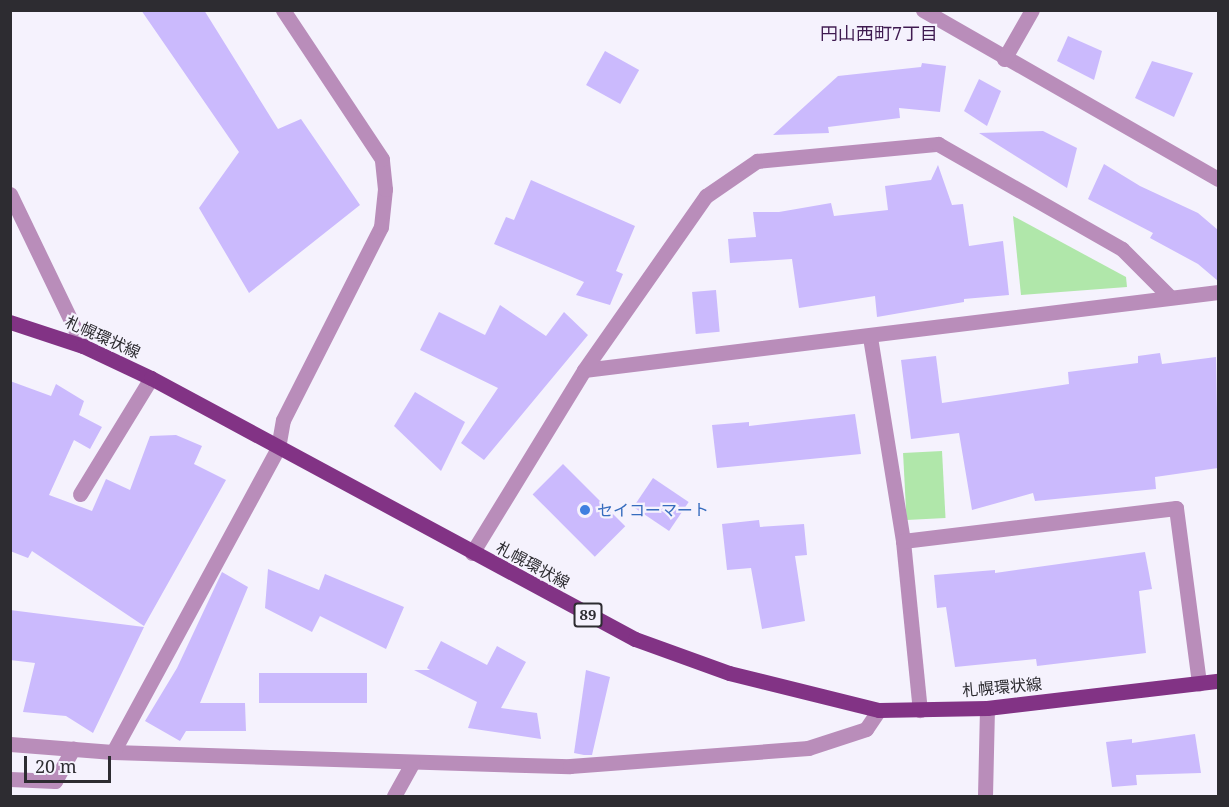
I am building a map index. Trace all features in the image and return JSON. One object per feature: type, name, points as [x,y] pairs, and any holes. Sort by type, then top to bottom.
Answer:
[{"type":"main road","name":"札幌環状線","points":[[10,322],[83,346],[151,378],[472,554],[635,639],[729,674],[879,710],[987,708],[1218,681]]},
{"type":"street","points":[[113,752],[278,448],[283,420],[381,228],[385,189],[382,159],[283,10]]},
{"type":"street","points":[[922,10],[1004,59],[1218,179]]},
{"type":"street","points":[[1004,59],[1032,10]]},
{"type":"street","points":[[472,554],[584,370],[706,196],[757,162],[938,144],[1122,249],[1170,297]]},
{"type":"street","points":[[10,194],[83,346]]},
{"type":"street","points":[[584,370],[870,337],[1218,292]]},
{"type":"street","points":[[870,337],[903,541],[920,710]]},
{"type":"street","points":[[80,494],[151,378]]},
{"type":"street","points":[[903,541],[1176,508],[1199,683]]},
{"type":"street","points":[[985,796],[987,708]]},
{"type":"street","points":[[10,744],[113,752],[412,764],[570,766],[808,748],[866,729],[879,710]]},
{"type":"street","points":[[10,779],[54,781],[73,749]]},
{"type":"street","points":[[394,796],[412,764]]},
{"type":"green space","points":[[1013,216],[1126,277],[1127,287],[1021,295]]},
{"type":"green space","points":[[942,451],[946,518],[907,520],[903,453]]},
{"type":"building","points":[[141,10],[204,10],[278,129],[301,119],[360,205],[249,293],[199,208],[239,152]]},
{"type":"building","points":[[1068,36],[1102,51],[1094,80],[1057,61]]},
{"type":"building","points":[[605,51],[639,70],[620,104],[586,85]]},
{"type":"building","points":[[1152,61],[1193,73],[1174,117],[1135,98]]},
{"type":"building","points":[[922,63],[946,66],[940,112],[899,108],[900,118],[828,127],[829,133],[773,135],[838,76],[921,67]]},
{"type":"building","points":[[979,79],[1001,91],[987,126],[964,111]]},
{"type":"building","points":[[1043,131],[1077,148],[1067,188],[979,133]]},
{"type":"building","points":[[1104,164],[1140,186],[1198,213],[1218,230],[1218,281],[1198,264],[1150,238],[1153,233],[1088,199]]},
{"type":"building","points":[[938,165],[952,205],[963,204],[969,246],[1003,241],[1009,295],[964,299],[964,302],[877,317],[875,296],[799,308],[792,259],[730,263],[728,239],[756,237],[753,212],[779,212],[831,203],[834,216],[888,210],[885,186],[931,180]]},
{"type":"building","points":[[531,180],[635,226],[616,271],[623,274],[610,305],[576,295],[584,282],[494,244],[506,217],[514,220]]},
{"type":"building","points":[[716,290],[720,332],[696,334],[692,292]]},
{"type":"building","points":[[500,305],[546,336],[564,312],[588,335],[484,460],[461,443],[498,388],[420,350],[439,312],[485,335]]},
{"type":"building","points":[[1160,353],[1162,364],[1216,357],[1218,468],[1155,477],[1156,489],[1035,501],[1033,493],[972,510],[959,433],[911,439],[901,360],[936,356],[942,403],[1069,384],[1068,372],[1138,363],[1138,356]]},
{"type":"building","points":[[10,381],[51,396],[56,384],[84,401],[79,415],[102,427],[90,449],[74,440],[49,495],[92,511],[106,479],[130,490],[150,436],[176,435],[202,446],[194,464],[226,480],[144,626],[32,551],[28,558],[10,551]]},
{"type":"building","points":[[415,392],[465,422],[441,471],[394,426]]},
{"type":"building","points":[[855,414],[861,454],[717,468],[712,425],[749,422],[749,426]]},
{"type":"building","points":[[563,464],[625,526],[595,557],[533,494]]},
{"type":"building","points":[[653,478],[689,502],[669,531],[633,507]]},
{"type":"building","points":[[759,520],[760,527],[804,524],[807,555],[795,556],[805,621],[762,629],[751,568],[727,570],[722,524]]},
{"type":"building","points":[[1145,552],[1152,589],[1139,591],[1146,653],[1037,666],[1036,659],[955,667],[946,607],[937,608],[934,575],[995,570],[995,573]]},
{"type":"building","points":[[268,569],[319,590],[325,574],[404,607],[386,649],[320,616],[312,632],[265,608]]},
{"type":"building","points":[[222,572],[248,587],[200,703],[245,703],[246,731],[186,731],[180,741],[145,721],[177,668]]},
{"type":"building","points":[[10,610],[144,627],[93,733],[66,716],[23,712],[35,663],[10,660]]},
{"type":"building","points":[[441,641],[487,665],[497,646],[526,662],[501,708],[537,713],[541,739],[468,728],[477,702],[414,670],[430,670],[427,668]]},
{"type":"building","points":[[586,670],[610,677],[592,755],[574,753]]},
{"type":"building","points":[[259,673],[367,673],[367,703],[259,703]]},
{"type":"building","points":[[1195,734],[1201,773],[1136,775],[1137,785],[1112,787],[1106,742],[1132,739],[1132,743]]},
{"type":"place","name":"セイコーマート","points":[[585,510]]},
{"type":"district","name":"円山西町7丁目","points":[[879,33]]}]
